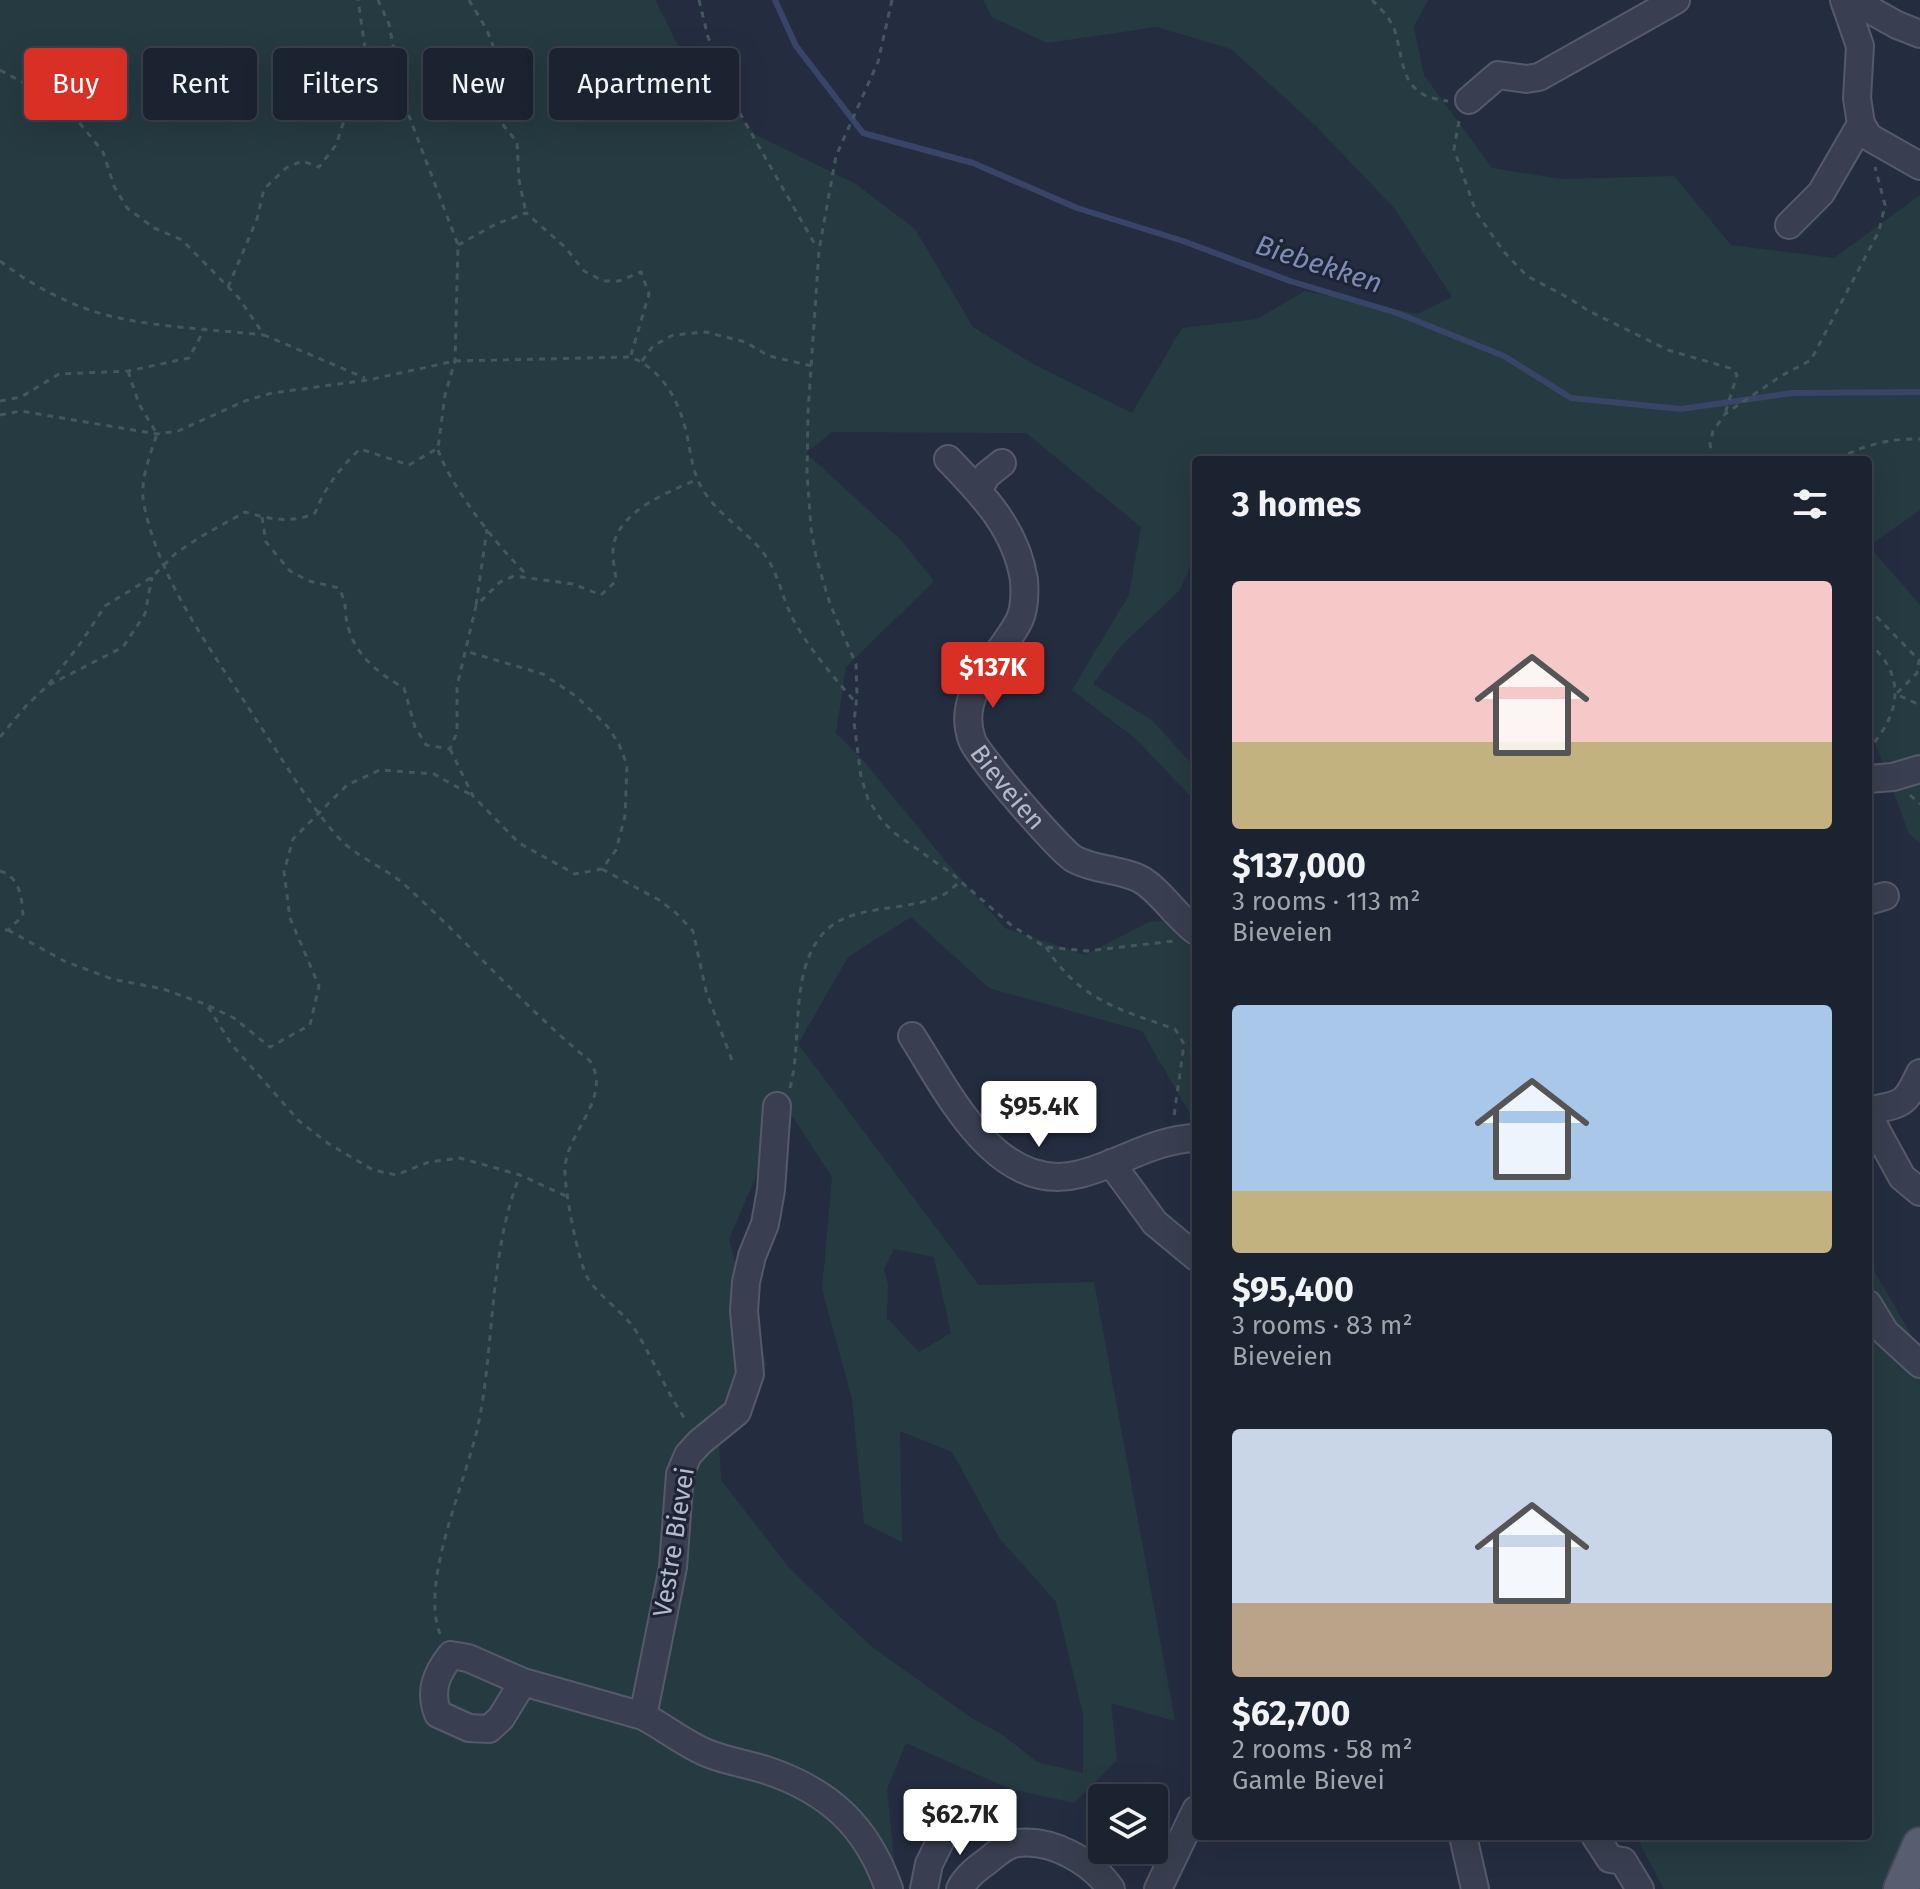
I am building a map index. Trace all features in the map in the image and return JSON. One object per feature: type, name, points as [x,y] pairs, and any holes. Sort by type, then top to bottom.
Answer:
[{"type":"main road","points":[[1901,1889],[1920,1845]]},
{"type":"street","points":[[1469,100],[1498,75],[1526,79],[1539,77],[1676,0]]},
{"type":"street","points":[[1844,0],[1860,46],[1857,98],[1865,130],[1920,166]]},
{"type":"street","points":[[1852,0],[1920,34]]},
{"type":"street","points":[[1789,225],[1821,193],[1865,130]]},
{"type":"street","name":"Bieveien","points":[[948,459],[978,490],[1013,539],[1026,595],[1020,619],[977,685],[968,705],[967,725],[973,744],[1043,829],[1071,857],[1088,866],[1139,878],[1155,890],[1180,919],[1188,936]]},
{"type":"street","points":[[978,490],[987,475],[1002,463]]},
{"type":"street","points":[[1872,779],[1893,777],[1920,769]]},
{"type":"street","points":[[912,1036],[973,1129],[999,1155],[1031,1173],[1055,1177],[1078,1175],[1169,1140],[1192,1138]]},
{"type":"street","points":[[1872,1112],[1901,1104],[1909,1097],[1920,1073]]},
{"type":"street","name":"Vestre Bievei","points":[[643,1716],[673,1567],[680,1474],[688,1455],[737,1412],[750,1374],[744,1311],[746,1282],[765,1224],[771,1190],[777,1106]]},
{"type":"street","points":[[1872,1121],[1902,1177],[1920,1192]]},
{"type":"street","points":[[1111,1163],[1155,1223],[1192,1254]]},
{"type":"street","points":[[1872,1311],[1885,1332],[1920,1364]]},
{"type":"street","points":[[523,1682],[501,1718],[489,1729],[469,1728],[438,1714],[433,1701],[439,1671],[451,1655],[468,1658],[523,1682],[643,1716],[705,1753],[770,1771],[829,1801],[851,1819],[879,1862],[889,1889]]},
{"type":"street","points":[[924,1889],[929,1864],[955,1811]]},
{"type":"street","points":[[1158,1889],[1192,1818]]},
{"type":"street","points":[[1464,1840],[1475,1889]]},
{"type":"street","points":[[1598,1840],[1610,1859],[1623,1861],[1640,1889]]},
{"type":"street","points":[[960,1889],[979,1866],[1005,1847],[1018,1843],[1046,1846],[1072,1855],[1103,1877],[1111,1889]]},
{"type":"path","points":[[228,287],[257,219],[264,189],[286,168],[302,161],[319,167],[336,145],[366,55],[358,0]]},
{"type":"path","points":[[378,0],[389,24],[403,100],[458,245],[455,361],[445,395],[438,448],[443,464],[487,529],[528,576]]},
{"type":"path","points":[[469,0],[495,50],[494,72],[481,95],[483,112],[503,125],[517,142],[519,180],[526,213],[565,247],[584,271],[603,281],[619,281],[641,272],[649,294],[630,357]]},
{"type":"path","points":[[699,0],[708,37],[734,103],[819,250]]},
{"type":"path","points":[[892,0],[878,62],[836,156],[819,250],[807,473],[816,557],[830,604],[856,664],[854,722],[861,777],[868,799],[893,832],[960,881],[1011,925],[1045,947],[1060,970],[1088,994],[1113,1008],[1175,1029],[1181,1035],[1184,1044],[1169,1140]]},
{"type":"path","points":[[1372,0],[1390,21],[1401,67],[1413,86],[1429,97],[1445,101],[1469,100],[1456,127],[1454,149],[1462,178],[1486,228],[1527,276],[1668,350],[1728,367],[1737,375],[1725,414]]},
{"type":"path","points":[[0,70],[48,96],[78,121],[103,152],[114,186],[127,208],[154,228],[182,240],[228,287],[264,335]]},
{"type":"path","points":[[1712,456],[1710,444],[1713,431],[1725,414],[1781,376],[1811,360],[1879,231],[1885,205],[1865,130]]},
{"type":"path","points":[[458,245],[496,224],[526,213]]},
{"type":"path","points":[[0,261],[30,282],[90,310],[141,321],[264,335],[368,380]]},
{"type":"path","points":[[0,401],[21,397],[59,374],[128,371],[189,358],[205,328]]},
{"type":"path","points":[[642,361],[653,346],[673,335],[706,332],[745,342],[769,356],[812,366]]},
{"type":"path","points":[[0,415],[21,411],[157,434],[178,431],[245,401],[272,393],[368,380],[455,361],[630,357],[642,361],[660,376],[675,400],[685,427],[691,466],[707,498],[765,556],[791,617],[838,683],[857,704]]},
{"type":"path","points":[[128,371],[139,404],[157,434],[146,468],[143,502],[164,566],[228,679],[286,769],[339,838],[355,853],[406,886],[493,974],[590,1061],[596,1071],[597,1091],[572,1144],[565,1168],[577,1248],[588,1278],[633,1327],[669,1397],[700,1442]]},
{"type":"path","points":[[1844,456],[1851,451],[1906,438],[1920,439]]},
{"type":"path","points":[[0,737],[48,685],[105,606],[152,577],[176,553],[245,512],[262,517],[301,520],[315,513],[323,491],[360,449],[409,465],[438,448]]},
{"type":"path","points":[[476,606],[500,582],[514,576],[573,584],[601,595],[616,581],[613,545],[621,527],[651,500],[697,479]]},
{"type":"path","points":[[262,517],[266,542],[290,571],[309,581],[339,588],[347,603],[348,629],[355,645],[379,674],[404,688],[415,727],[426,745],[450,749]]},
{"type":"path","points":[[473,796],[450,749],[457,732],[457,686],[476,606],[487,529]]},
{"type":"path","points":[[48,685],[123,647],[145,614],[152,577]]},
{"type":"path","points":[[1872,612],[1919,660],[1917,673],[1896,694]]},
{"type":"path","points":[[1872,647],[1891,668],[1896,694],[1893,711],[1872,744]]},
{"type":"path","points":[[465,651],[543,674],[577,697],[607,726],[619,744],[627,765],[625,816],[616,850],[602,869]]},
{"type":"path","points":[[1896,694],[1920,705]]},
{"type":"path","points":[[0,930],[8,930],[64,961],[112,979],[163,989],[205,1004],[234,1018],[270,1047],[310,1025],[319,986],[290,918],[284,872],[293,839],[347,785],[380,770],[434,774],[473,796],[519,843],[556,865],[575,874],[602,869],[675,912],[693,931],[706,991],[733,1063]]},
{"type":"path","points":[[0,871],[9,874],[16,882],[22,900],[23,916],[8,930]]},
{"type":"path","points":[[777,1106],[790,1089],[797,1063],[798,1006],[805,968],[821,933],[846,917],[943,896],[960,881]]},
{"type":"path","points":[[1045,947],[1087,951],[1188,936]]},
{"type":"path","points":[[205,1004],[232,1045],[299,1121],[329,1144],[373,1170],[396,1175],[429,1162],[460,1158],[520,1175],[569,1197]]},
{"type":"path","points":[[451,1655],[435,1622],[434,1600],[446,1534],[479,1422],[500,1246],[508,1207],[520,1175]]},
{"type":"path","points":[[1872,1720],[1876,1720]]},
{"type":"shaded area","points":[[0,0],[655,0],[679,48],[549,48],[549,120],[739,120],[739,116],[756,135],[856,184],[915,229],[973,327],[1033,364],[1132,413],[1182,328],[1257,319],[1305,291],[1417,314],[1452,297],[1395,209],[1316,126],[1231,49],[1157,27],[1047,43],[992,17],[983,0],[1428,0],[1414,27],[1424,75],[1492,168],[1561,179],[1674,176],[1731,245],[1834,258],[1920,195],[1920,510],[1872,544],[1872,456],[1192,456],[1192,563],[1180,590],[1121,646],[1093,684],[1153,721],[1192,765],[1192,798],[1136,739],[1072,690],[1129,595],[1141,527],[1026,433],[832,432],[806,453],[901,540],[934,581],[846,667],[836,733],[863,760],[1005,928],[1085,955],[1149,922],[1192,919],[1192,1117],[1142,1031],[989,988],[911,917],[848,957],[798,1044],[979,1285],[1094,1282],[1175,1721],[1111,1703],[1117,1760],[1093,1784],[1088,1784],[1088,1789],[1074,1803],[1010,1789],[906,1743],[887,1789],[897,1889],[0,1889]],"holes":[[[791,1114],[832,1177],[822,1289],[852,1399],[864,1523],[902,1542],[900,1431],[952,1452],[1000,1539],[1056,1602],[1083,1714],[1083,1773],[1037,1762],[1003,1735],[970,1717],[872,1647],[790,1569],[721,1480],[719,1441],[767,1364],[745,1300],[729,1239],[769,1146]],[[894,1249],[934,1257],[951,1333],[919,1352],[887,1318],[888,1284],[884,1269]]]},
{"type":"shaded area","points":[[1872,549],[1920,605],[1920,843],[1909,834],[1872,735]]},
{"type":"shaded area","points":[[1872,1267],[1920,1350],[1920,1879],[1916,1889],[1664,1889],[1638,1840],[1872,1840]]},
{"type":"waterway","name":"Biebekken","points":[[775,0],[796,46],[863,133],[973,163],[1077,208],[1183,241],[1290,281],[1397,313],[1504,356],[1571,398],[1681,409],[1792,393],[1920,392]]}]
